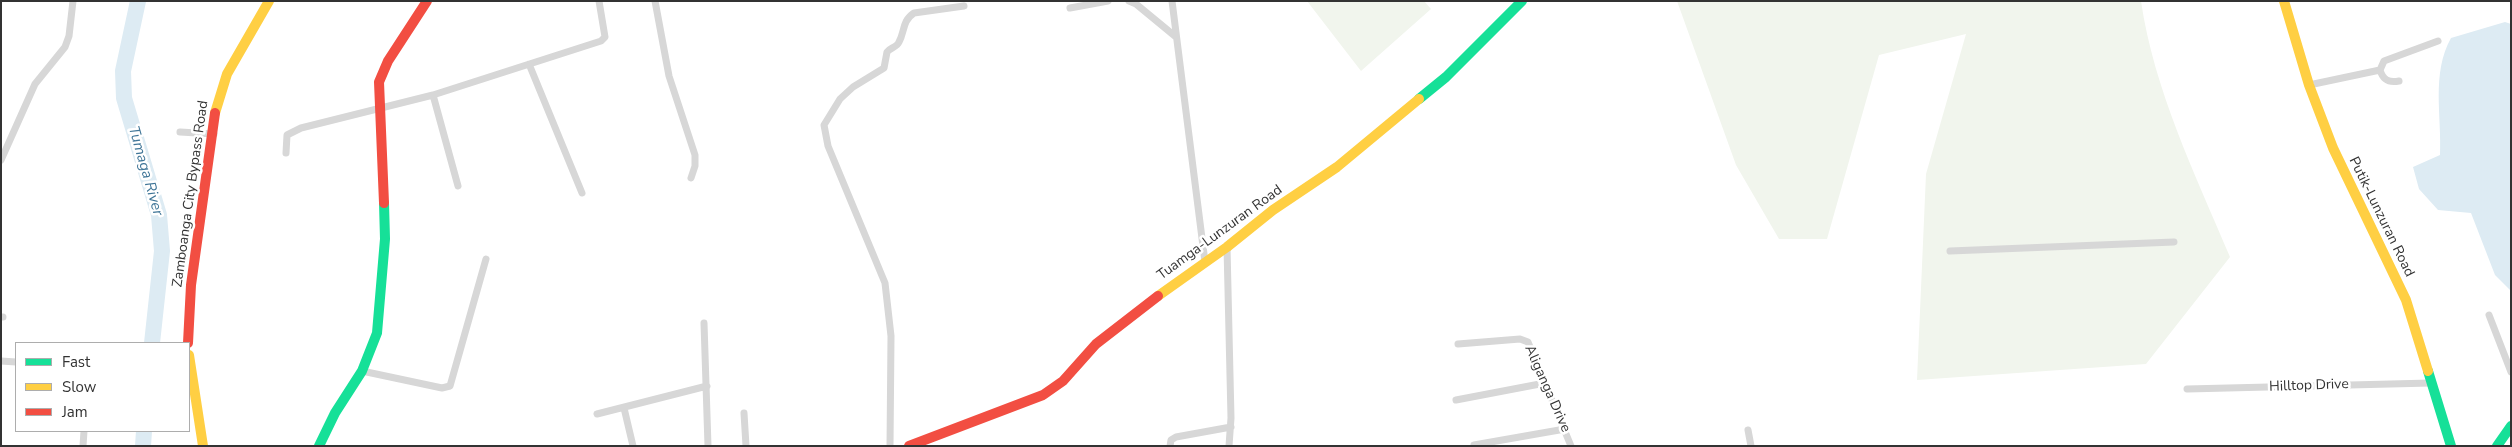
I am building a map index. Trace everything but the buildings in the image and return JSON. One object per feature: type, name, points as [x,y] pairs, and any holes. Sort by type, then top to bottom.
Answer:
[{"type":"main road","name":"Zamboanga City Bypass Road","points":[[188,342],[191,285],[218,102],[227,74],[269,1]]},
{"type":"main road","points":[[319,446],[335,413],[362,371],[377,333],[384,266],[385,211],[379,82],[382,71],[416,22],[427,1]]},
{"type":"main road","name":"Tuamga-Lunzuran Road","points":[[909,446],[1048,392],[1064,382],[1096,344],[1227,247],[1273,210],[1337,167],[1446,77],[1522,1]]},
{"type":"main road","name":"Putik-Lunzuran Road","points":[[2284,1],[2309,84],[2332,148],[2400,285],[2451,446]]},
{"type":"main road","points":[[190,362],[203,446]]},
{"type":"main road","points":[[2497,446],[2511,426]]},
{"type":"main road","points":[[2505,446],[2511,438]]},
{"type":"street","points":[[1,160],[34,84],[65,47],[69,36],[74,1]]},
{"type":"street","points":[[286,153],[285,139],[290,132],[433,95],[601,41],[605,37],[605,28],[599,1]]},
{"type":"street","points":[[656,1],[669,76],[695,155],[695,166],[691,178]]},
{"type":"street","points":[[1070,8],[1108,1]]},
{"type":"street","points":[[1129,1],[1136,4],[1176,37]]},
{"type":"street","points":[[1172,1],[1205,262]]},
{"type":"street","points":[[890,446],[891,336],[885,283],[828,146],[824,125],[840,99],[853,87],[884,68],[886,52],[899,42],[902,26],[910,16],[914,13],[964,6]]},
{"type":"street","points":[[2380,70],[2386,58],[2438,41]]},
{"type":"street","points":[[529,64],[582,193]]},
{"type":"street","points":[[2309,84],[2380,70]]},
{"type":"street","points":[[2380,70],[2388,82],[2399,81]]},
{"type":"street","points":[[433,95],[458,186]]},
{"type":"street","points":[[180,132],[214,134]]},
{"type":"street","points":[[1950,251],[2174,242]]},
{"type":"street","points":[[1227,247],[1231,427],[1228,446]]},
{"type":"street","points":[[362,371],[442,388],[450,386],[486,259]]},
{"type":"street","points":[[2489,315],[2511,372]]},
{"type":"street","points":[[704,323],[708,446]]},
{"type":"street","name":"Aliganga Drive","points":[[1458,344],[1523,339],[1530,346],[1571,446]]},
{"type":"street","points":[[1,361],[15,362]]},
{"type":"street","points":[[1456,400],[1545,383]]},
{"type":"street","name":"Hilltop Drive","points":[[2187,390],[2431,383]]},
{"type":"street","points":[[597,414],[707,386]]},
{"type":"street","points":[[624,408],[633,446]]},
{"type":"street","points":[[744,413],[746,446]]},
{"type":"street","points":[[1170,446],[1171,440],[1176,437],[1231,427]]},
{"type":"street","points":[[1474,445],[1565,429]]},
{"type":"street","points":[[1748,430],[1751,446]]},
{"type":"street","points":[[83,446],[84,432]]},
{"type":"shaded area","points":[[1307,1],[1424,1],[1431,9],[1361,71]]},
{"type":"shaded area","points":[[1677,1],[2141,1],[2155,67],[2177,131],[2230,257],[2146,364],[1917,380],[1926,174],[1966,34],[1879,55],[1827,239],[1779,239],[1736,165]]},
{"type":"shaded area","points":[[2505,22],[2511,24],[2511,291],[2495,275],[2471,213],[2438,210],[2419,189],[2413,167],[2440,155],[2439,81],[2441,66],[2451,38]]},
{"type":"waterway","name":"Tumaga River","points":[[138,1],[123,71],[124,98],[159,215],[162,251],[152,342]]},
{"type":"waterway","name":"Tumaga River","points":[[143,446],[144,432]]},
{"type":"traffic: fast","points":[[1419,99],[1446,77],[1522,1]]},
{"type":"traffic: fast","points":[[319,446],[335,413],[362,371],[377,333],[385,239],[384,203]]},
{"type":"traffic: fast","points":[[2428,371],[2451,446]]},
{"type":"traffic: fast","points":[[2497,446],[2511,426]]},
{"type":"traffic: slow","points":[[215,113],[227,74],[269,1]]},
{"type":"traffic: slow","points":[[2284,1],[2309,85],[2333,148],[2406,300],[2428,371]]},
{"type":"traffic: slow","points":[[1158,296],[1227,247],[1273,210],[1337,167],[1419,99]]},
{"type":"traffic: slow","points":[[190,362],[203,446]]},
{"type":"traffic: jam","points":[[384,203],[379,82],[388,61],[427,1]]},
{"type":"traffic: jam","points":[[188,342],[191,285],[215,113]]},
{"type":"traffic: jam","points":[[909,446],[1043,395],[1063,381],[1096,344],[1158,296]]}]
